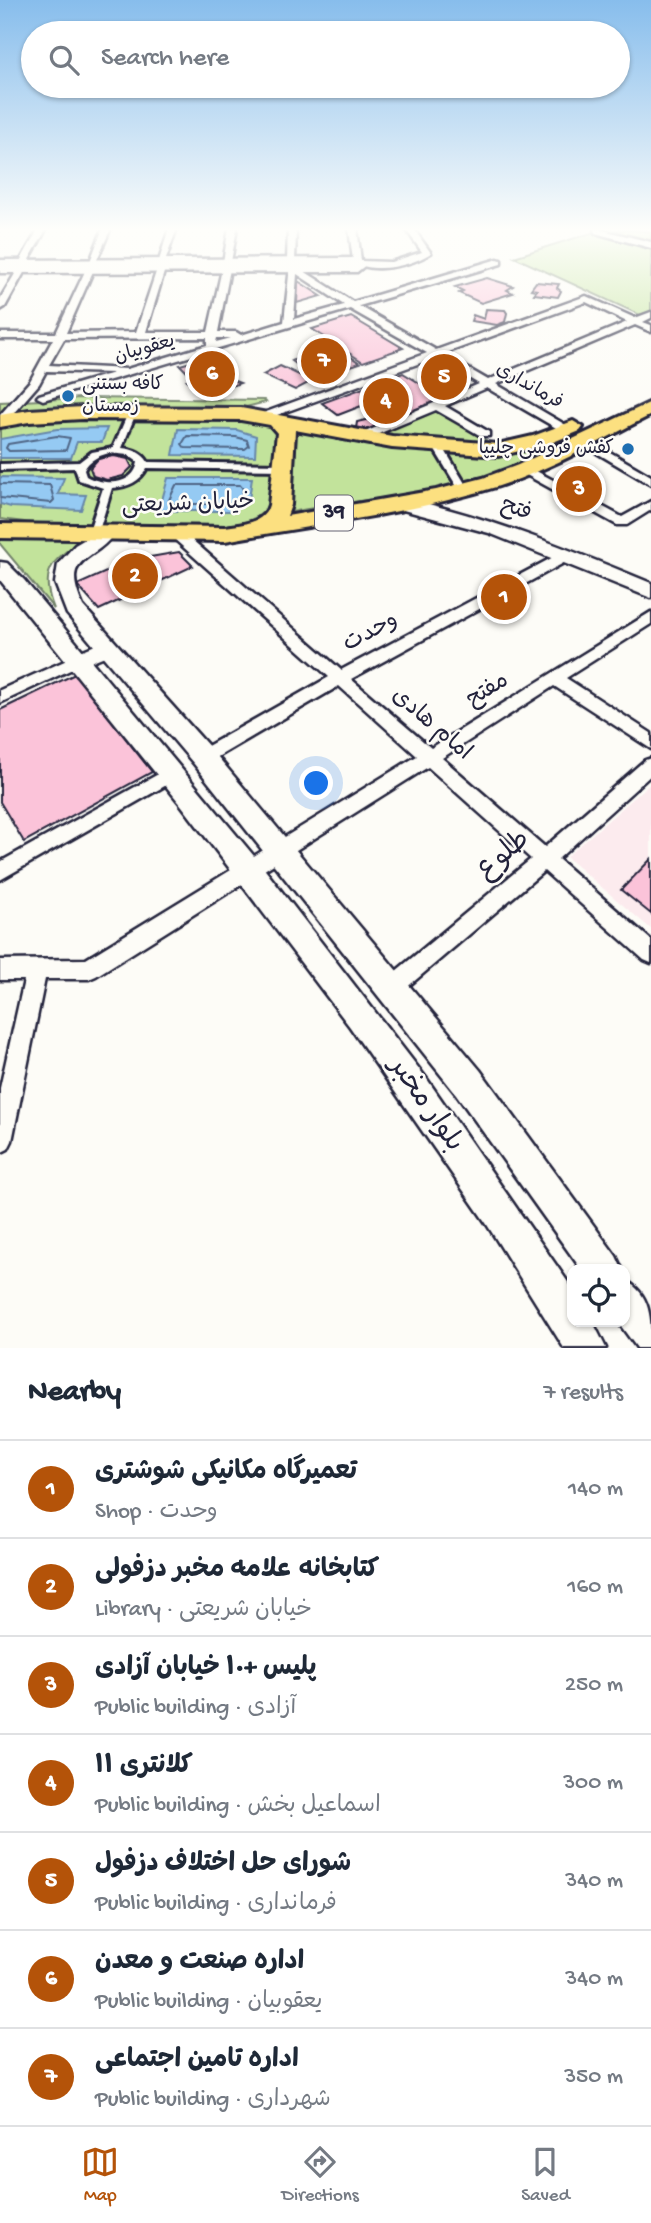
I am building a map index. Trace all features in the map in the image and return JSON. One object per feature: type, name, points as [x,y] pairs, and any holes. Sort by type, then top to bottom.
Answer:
[{"type":"main road","name":"خیابان شریعتی","points":[[0,531],[178,535],[260,530],[317,516],[464,490],[525,469],[575,435],[651,391]]},
{"type":"main road","name":"خیابان شریعتی","points":[[1,421],[55,415],[211,413],[269,418],[362,438],[438,447],[512,449],[575,435],[651,408]]},
{"type":"main road","points":[[260,530],[278,513],[285,467],[286,432],[269,418]]},
{"type":"main road","points":[[464,490],[470,506],[495,527]]},
{"type":"main road","name":"فتح","points":[[400,503],[443,511],[495,527],[651,591]]},
{"type":"main road","name":"بلوار مخبر","points":[[99,534],[67,564],[63,580],[74,609],[202,757],[467,1082],[599,1264]]},
{"type":"main road","name":"بلوار مخبر","points":[[0,568],[8,585],[78,660],[250,871],[438,1121],[586,1348]]},
{"type":"main road","points":[[630,1306],[651,1335]]},
{"type":"street","points":[[0,307],[9,291]]},
{"type":"street","points":[[1,421],[35,382],[80,291]]},
{"type":"street","points":[[140,335],[153,291]]},
{"type":"street","points":[[210,349],[222,291]]},
{"type":"street","points":[[289,326],[291,291]]},
{"type":"street","name":"فرمانداری","points":[[330,291],[432,354],[651,481]]},
{"type":"street","name":"یعقوبیان","points":[[43,397],[402,291]]},
{"type":"street","points":[[269,418],[432,354],[586,299],[651,329]]},
{"type":"street","points":[[362,438],[651,315]]},
{"type":"street","points":[[0,336],[256,335]]},
{"type":"street","points":[[43,368],[138,370]]},
{"type":"street","points":[[35,382],[55,415]]},
{"type":"street","points":[[437,405],[485,434]]},
{"type":"street","points":[[117,450],[132,413]]},
{"type":"street","points":[[438,447],[464,490]]},
{"type":"street","points":[[0,467],[80,465],[94,454],[117,450],[136,454],[144,465]]},
{"type":"street","points":[[80,465],[79,474],[86,482],[108,486],[130,481],[140,474],[144,465]]},
{"type":"street","points":[[144,465],[285,467]]},
{"type":"street","points":[[525,469],[622,522],[651,505]]},
{"type":"street","points":[[99,534],[108,486]]},
{"type":"street","name":"امام هادی","points":[[178,535],[651,953]]},
{"type":"street","name":"وحدت","points":[[202,757],[340,678],[566,556]]},
{"type":"street","name":"مفتح","points":[[250,871],[651,617]]},
{"type":"street","points":[[0,697],[105,648]]},
{"type":"street","points":[[554,678],[651,742]]},
{"type":"street","name":"طلوع","points":[[391,988],[546,858],[651,765]]},
{"type":"street","points":[[0,872],[172,774]]},
{"type":"street","points":[[0,970],[89,970],[250,871]]},
{"type":"street","points":[[0,1141],[37,969]]},
{"type":"shaded area","points":[[651,783],[651,929],[566,857]]},
{"type":"green space","points":[[588,291],[651,291],[651,311],[640,315]]},
{"type":"green space","points":[[82,398],[266,402],[242,408],[82,408],[0,415],[0,402]]},
{"type":"green space","points":[[436,410],[491,443],[441,441],[379,433]]},
{"type":"green space","points":[[73,419],[240,419],[264,424],[276,432],[269,505],[252,520],[229,525],[41,524],[0,519],[0,428]]},
{"type":"green space","points":[[297,432],[400,448],[487,456],[519,453],[553,442],[561,444],[532,460],[466,483],[292,512]]},
{"type":"green space","points":[[0,540],[83,540],[63,554],[51,568],[48,586],[54,609],[0,544]]},
{"type":"water","points":[[107,428],[102,442],[77,442],[71,458],[0,458],[0,439],[57,429]]},
{"type":"water","points":[[178,429],[237,430],[256,436],[255,456],[173,455]]},
{"type":"water","points":[[0,477],[64,478],[58,494],[86,495],[81,510],[11,507],[0,504]]},
{"type":"water","points":[[168,478],[252,478],[249,500],[232,511],[159,511]]},
{"type":"building","points":[[298,291],[313,291],[321,296],[297,303]]},
{"type":"building","points":[[536,291],[561,291],[558,297],[534,294]]},
{"type":"building","points":[[459,293],[513,293],[481,303]]},
{"type":"building","points":[[486,309],[505,310],[505,322],[497,325],[471,321],[473,315],[484,319]]},
{"type":"building","points":[[351,317],[403,348],[363,362],[312,329]]},
{"type":"building","points":[[325,340],[360,363],[315,378],[292,361],[318,349],[311,344]]},
{"type":"building","points":[[208,357],[216,363],[187,372],[180,365]]},
{"type":"building","points":[[280,366],[312,381],[295,390],[263,375]]},
{"type":"building","points":[[403,373],[444,398],[391,420],[382,413],[399,406],[369,386]]},
{"type":"building","points":[[212,374],[221,374],[219,381],[227,378],[240,383],[223,389],[225,391],[209,393],[200,391],[187,380],[205,377],[210,381]]},
{"type":"building","points":[[366,387],[382,398],[338,415],[322,403]]},
{"type":"building","points":[[374,418],[379,425],[370,429],[356,428],[357,422]]},
{"type":"building","points":[[114,456],[128,459],[132,467],[123,476],[107,480],[93,476],[90,468],[98,459]]},
{"type":"building","points":[[179,552],[193,566],[99,610],[77,585],[133,560]]},
{"type":"building","points":[[75,674],[152,772],[24,842],[0,802],[0,710]]},
{"type":"building","points":[[651,859],[651,914],[621,890]]},
{"type":"place","name":"اداره تامین اجتماعی","points":[[324,361]]},
{"type":"place","name":"اداره صنعت و معدن","points":[[212,374]]},
{"type":"place","name":"شورای حل اختلاف دزفول","points":[[444,377]]},
{"type":"place","name":"کافه بستنی زمستان","points":[[68,396]]},
{"type":"place","name":"کلانتری ۱۱","points":[[386,401]]},
{"type":"place","name":"کفش فروشی چلیپا","points":[[628,449]]},
{"type":"place","name":"پلیس +۱۰ خیابان آزادی","points":[[579,489]]},
{"type":"place","name":"کتابخانه علامه مخبر دزفولی","points":[[135,576]]},
{"type":"place","name":"تعمیرگاه مکانیکی شوشتری","points":[[504,597]]}]
